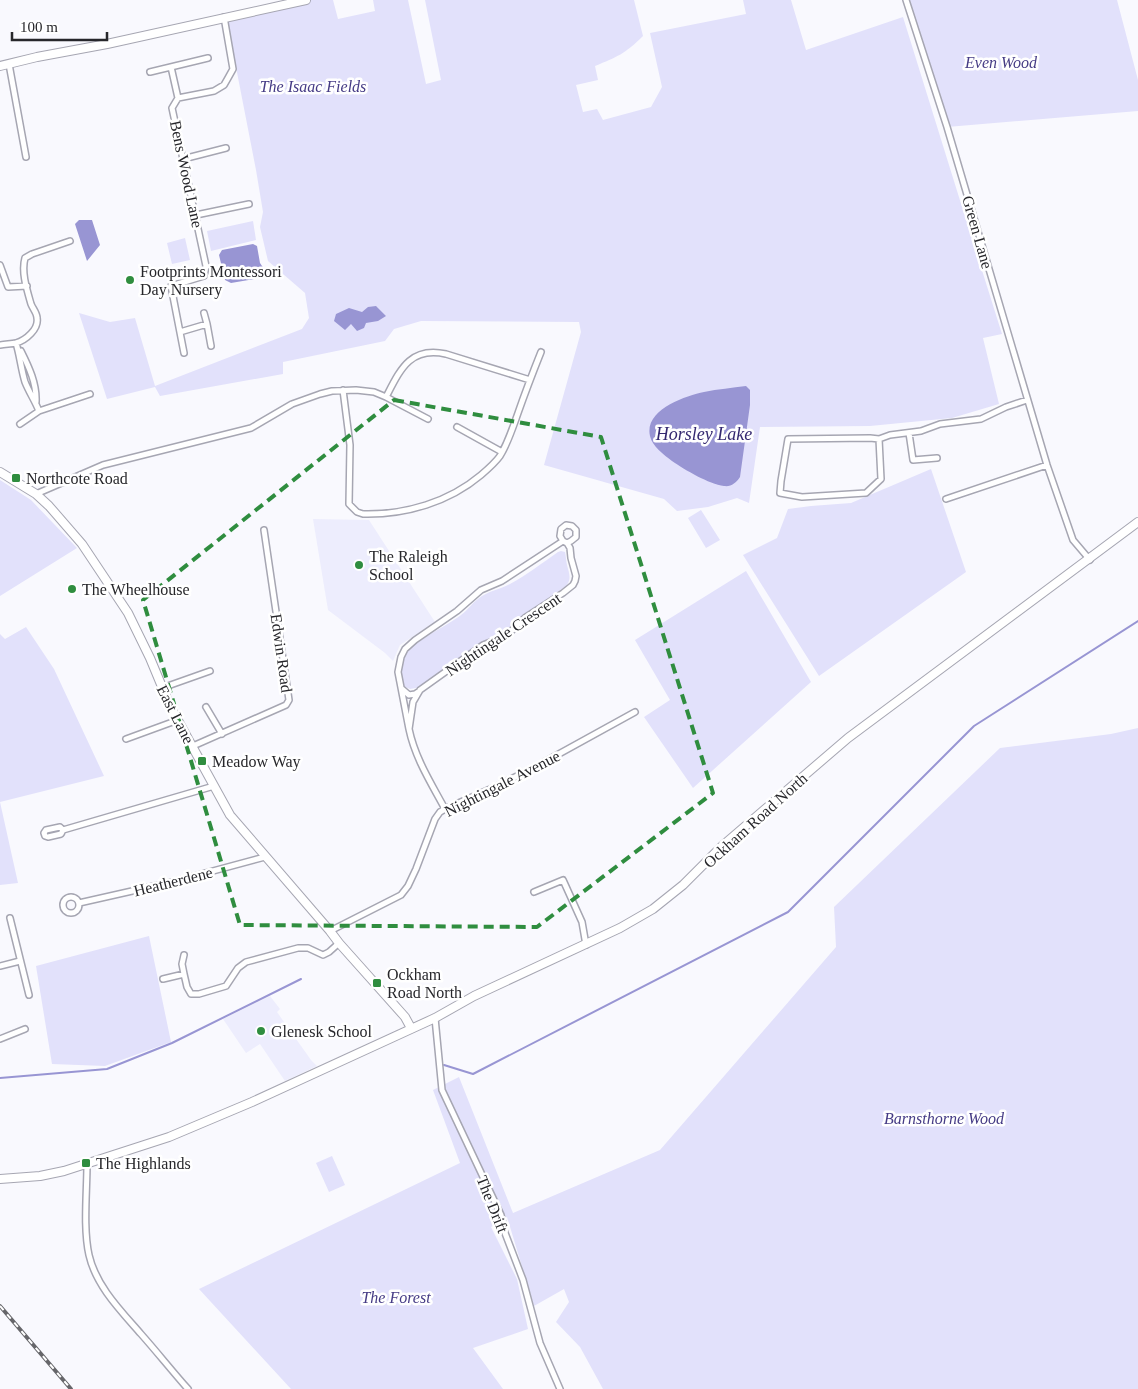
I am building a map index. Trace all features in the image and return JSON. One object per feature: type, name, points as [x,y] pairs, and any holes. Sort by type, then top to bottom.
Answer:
[{"type":"main road","points":[[0,66],[306,0]]},
{"type":"main road","name":"East Lane","points":[[0,472],[36,494],[56,512],[72,532],[111,586],[136,628],[178,720],[230,815],[405,1017],[412,1028]]},
{"type":"main road","name":"Ockham Road North","points":[[0,1179],[40,1176],[87,1164],[175,1135],[435,1018],[481,993],[620,928],[653,909],[683,885],[721,847],[848,738],[1090,560],[1138,522]]},
{"type":"street","name":"Green Lane","points":[[906,0],[947,127],[1047,465],[1073,540],[1090,560]]},
{"type":"street","name":"Bens Wood Lane","points":[[180,332],[171,286],[204,276],[206,270],[196,215],[172,108],[178,98],[214,91],[224,85],[228,78],[233,69],[224,17]]},
{"type":"street","points":[[150,72],[208,58]]},
{"type":"street","points":[[9,64],[26,157]]},
{"type":"street","points":[[172,67],[178,98]]},
{"type":"street","points":[[183,159],[226,148]]},
{"type":"street","points":[[196,215],[249,204]]},
{"type":"street","points":[[0,344],[16,342],[26,337],[35,329],[38,321],[37,315],[31,306],[24,273],[23,264],[25,258],[70,241]]},
{"type":"street","points":[[0,265],[8,287],[27,286]]},
{"type":"street","points":[[204,313],[211,346]]},
{"type":"street","points":[[184,353],[180,332],[207,324]]},
{"type":"street","points":[[16,342],[25,382],[39,411]]},
{"type":"street","points":[[386,397],[404,365],[415,357],[427,352],[446,354],[530,380]]},
{"type":"street","points":[[343,390],[350,444],[349,500],[351,507],[360,513],[368,514],[406,510],[443,499],[468,485],[493,465],[508,441],[541,352]]},
{"type":"street","points":[[36,494],[103,465],[250,428],[292,404],[320,394],[343,390],[364,390],[386,397],[428,419]]},
{"type":"street","points":[[20,424],[39,411],[90,394]]},
{"type":"street","points":[[879,439],[881,479],[866,493],[802,497],[780,493],[788,439],[879,439],[890,435],[921,431],[940,424],[981,419],[1006,407],[1027,400]]},
{"type":"street","points":[[457,427],[502,452]]},
{"type":"street","points":[[909,432],[913,460],[937,458]]},
{"type":"street","points":[[946,499],[1047,465]]},
{"type":"street","name":"Edwin Road","points":[[193,746],[286,705],[289,700],[264,530]]},
{"type":"street","name":"Nightingale Crescent","points":[[409,729],[413,702],[420,690],[483,645],[506,636],[526,617],[573,585],[576,576],[570,548],[565,542],[502,582],[481,590],[458,611],[408,646],[402,653],[398,672],[409,729],[414,750],[445,809]]},
{"type":"street","points":[[162,688],[210,671]]},
{"type":"street","points":[[401,687],[408,695],[415,694],[420,690]]},
{"type":"street","points":[[206,707],[222,734]]},
{"type":"street","name":"Nightingale Avenue","points":[[330,931],[401,895],[413,876],[435,819],[440,812],[495,788],[635,712]]},
{"type":"street","points":[[126,739],[178,720]]},
{"type":"street","points":[[63,830],[214,786]]},
{"type":"street","name":"Heatherdene","points":[[79,903],[172,882],[266,857]]},
{"type":"street","points":[[534,892],[563,880],[582,922],[586,945]]},
{"type":"street","points":[[10,918],[29,995]]},
{"type":"street","points":[[184,955],[182,964],[189,992],[199,994],[226,986],[238,968],[246,962],[298,948],[308,948],[323,955],[339,943]]},
{"type":"street","points":[[0,966],[20,961]]},
{"type":"street","points":[[162,979],[184,974]]},
{"type":"street","name":"The Drift","points":[[435,1018],[442,1090],[501,1215],[505,1233],[523,1280],[540,1343],[560,1389]]},
{"type":"street","points":[[0,1039],[25,1030]]},
{"type":"street","points":[[87,1164],[86,1234],[88,1252],[94,1269],[113,1301],[188,1389]]},
{"type":"highlighted area","points":[[394,400],[601,437],[713,793],[537,927],[240,925],[143,600]]},
{"type":"shaded area","name":"The Raleigh School","points":[[313,519],[369,520],[435,622],[400,645],[393,661],[328,610]]},
{"type":"shaded area","name":"Glenesk School","points":[[270,996],[280,1009],[277,1012],[317,1066],[285,1081],[260,1044],[246,1053],[223,1019]]},
{"type":"green space","name":"The Isaac Fields","points":[[306,0],[333,0],[338,19],[375,11],[373,0],[408,0],[426,84],[441,80],[425,0],[634,0],[643,36],[620,54],[595,66],[598,80],[576,85],[583,112],[597,109],[603,120],[651,107],[662,87],[650,33],[746,14],[743,0],[791,0],[806,50],[903,17],[1002,334],[983,338],[999,404],[952,418],[870,426],[760,427],[749,503],[737,498],[708,507],[677,511],[664,499],[544,465],[581,332],[579,322],[421,321],[394,329],[385,341],[283,362],[283,374],[160,396],[155,387],[107,399],[79,313],[110,322],[135,318],[155,386],[302,329],[309,318],[305,293],[268,261],[260,227],[263,212],[256,170],[227,21],[224,17]]},
{"type":"green space","name":"Even Wood","points":[[906,0],[1117,0],[1138,80],[1138,111],[947,127]]},
{"type":"green space","points":[[253,221],[256,240],[211,251],[207,231]]},
{"type":"green space","points":[[185,238],[190,260],[172,264],[167,243]]},
{"type":"green space","points":[[931,469],[966,572],[819,676],[743,555],[777,538],[788,509],[851,503]]},
{"type":"green space","points":[[0,480],[31,500],[77,548],[0,596]]},
{"type":"green space","points":[[701,510],[720,540],[706,548],[688,518]]},
{"type":"green space","points":[[561,551],[565,552],[569,573],[569,581],[566,586],[523,616],[505,634],[485,641],[421,687],[410,689],[403,686],[402,662],[407,652],[413,646],[455,620],[482,596],[506,586]]},
{"type":"green space","points":[[746,571],[811,682],[693,788],[644,717],[670,700],[635,640]]},
{"type":"green space","points":[[26,627],[54,669],[104,776],[0,802],[0,634],[5,639]]},
{"type":"green space","name":"Barnsthorne Wood","points":[[1138,728],[1138,1389],[603,1389],[580,1347],[556,1322],[569,1302],[564,1289],[534,1306],[507,1217],[491,1227],[517,1279],[528,1329],[473,1348],[503,1389],[291,1389],[199,1289],[460,1163],[433,1090],[459,1077],[513,1213],[660,1150],[836,947],[834,907],[1000,748],[1111,734]]},
{"type":"green space","points":[[0,802],[18,883],[0,885]]},
{"type":"green space","points":[[149,936],[171,1042],[105,1066],[52,1064],[36,966]]},
{"type":"green space","points":[[332,1156],[345,1185],[329,1192],[316,1163]]},
{"type":"water","points":[[79,220],[92,220],[100,245],[87,261],[75,224]]},
{"type":"water","points":[[253,244],[257,246],[260,263],[268,275],[267,277],[231,283],[225,280],[219,255],[222,250]]},
{"type":"water","points":[[376,306],[386,316],[378,321],[366,323],[364,328],[357,331],[351,324],[345,330],[334,321],[336,314],[349,308],[362,312],[368,307]]},
{"type":"water","name":"Horsley Lake","points":[[746,386],[750,390],[750,405],[740,477],[733,484],[729,486],[718,485],[697,476],[672,461],[651,440],[650,427],[653,419],[668,406],[696,394]]},
{"type":"waterway","points":[[444,1065],[473,1074],[788,912],[974,726],[1138,621]]},
{"type":"waterway","points":[[0,1078],[107,1069],[172,1043],[301,979]]},
{"type":"railway","points":[[0,1306],[71,1389]]},
{"type":"place","name":"Footprints Montessori Day Nursery","points":[[130,280]]},
{"type":"place","name":"Northcote Road","points":[[16,478]]},
{"type":"place","name":"The Raleigh School","points":[[359,565]]},
{"type":"place","name":"The Wheelhouse","points":[[72,589]]},
{"type":"place","name":"Meadow Way","points":[[202,761]]},
{"type":"place","name":"Ockham Road North","points":[[377,983]]},
{"type":"place","name":"Glenesk School","points":[[261,1031]]},
{"type":"place","name":"The Highlands","points":[[86,1163]]},
{"type":"park label","name":"The Forest","points":[[396,1297]]}]
